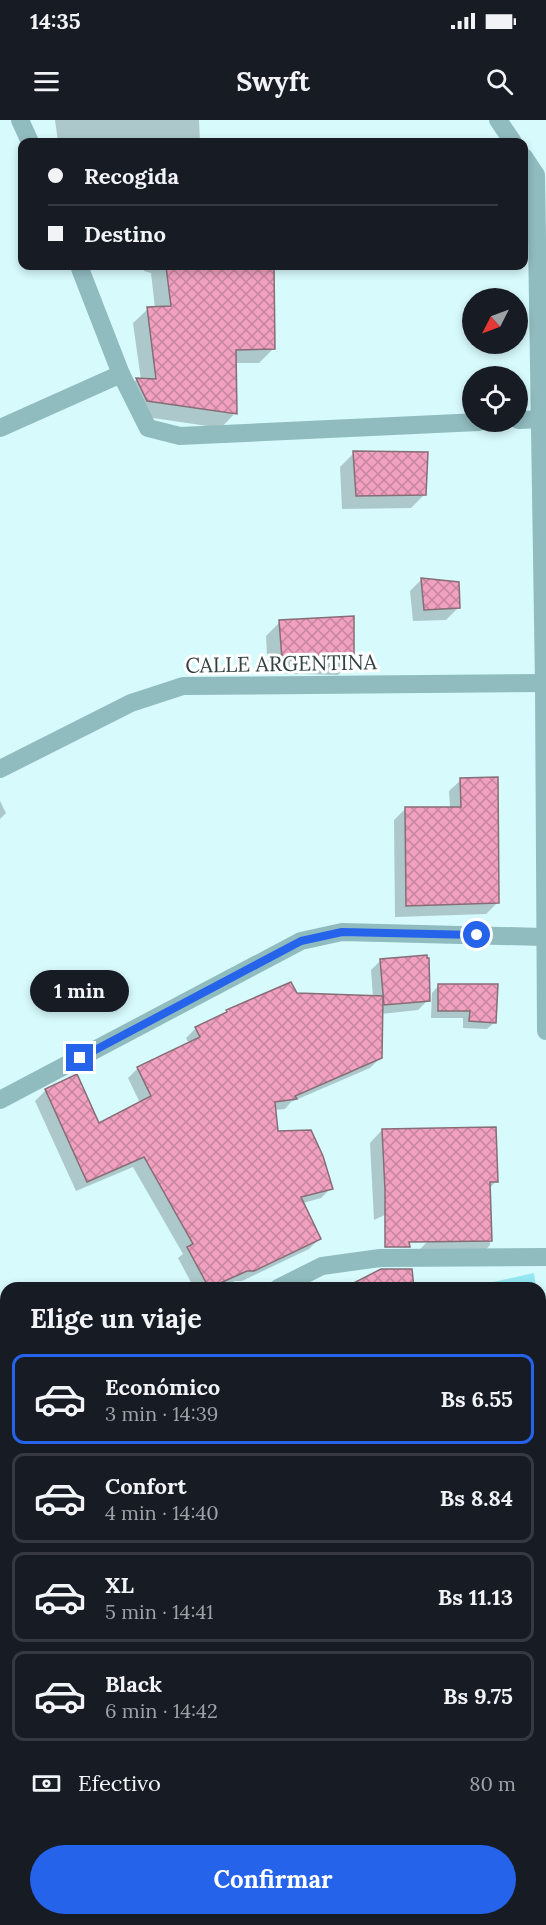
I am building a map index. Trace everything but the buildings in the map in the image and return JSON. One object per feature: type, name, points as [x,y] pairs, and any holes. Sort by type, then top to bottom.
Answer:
[{"type":"street","points":[[20,120],[28,138]]},
{"type":"street","points":[[498,120],[510,138]]},
{"type":"street","points":[[535,176],[543,419],[546,1031]]},
{"type":"street","points":[[82,270],[121,374],[148,428],[180,436],[462,423]]},
{"type":"street","points":[[0,428],[121,374]]},
{"type":"street","points":[[528,420],[543,419]]},
{"type":"street","name":"CALLE ARGENTINA","points":[[0,768],[131,703],[183,686],[545,683]]},
{"type":"street","points":[[0,1100],[301,941],[342,932],[544,937]]},
{"type":"street","points":[[290,1282],[322,1266],[380,1258],[546,1257]]},
{"type":"shaded area","points":[[534,1273],[535,1282],[493,1282]]},
{"type":"route","points":[[80,1058],[301,941],[342,932],[477,935]]}]
